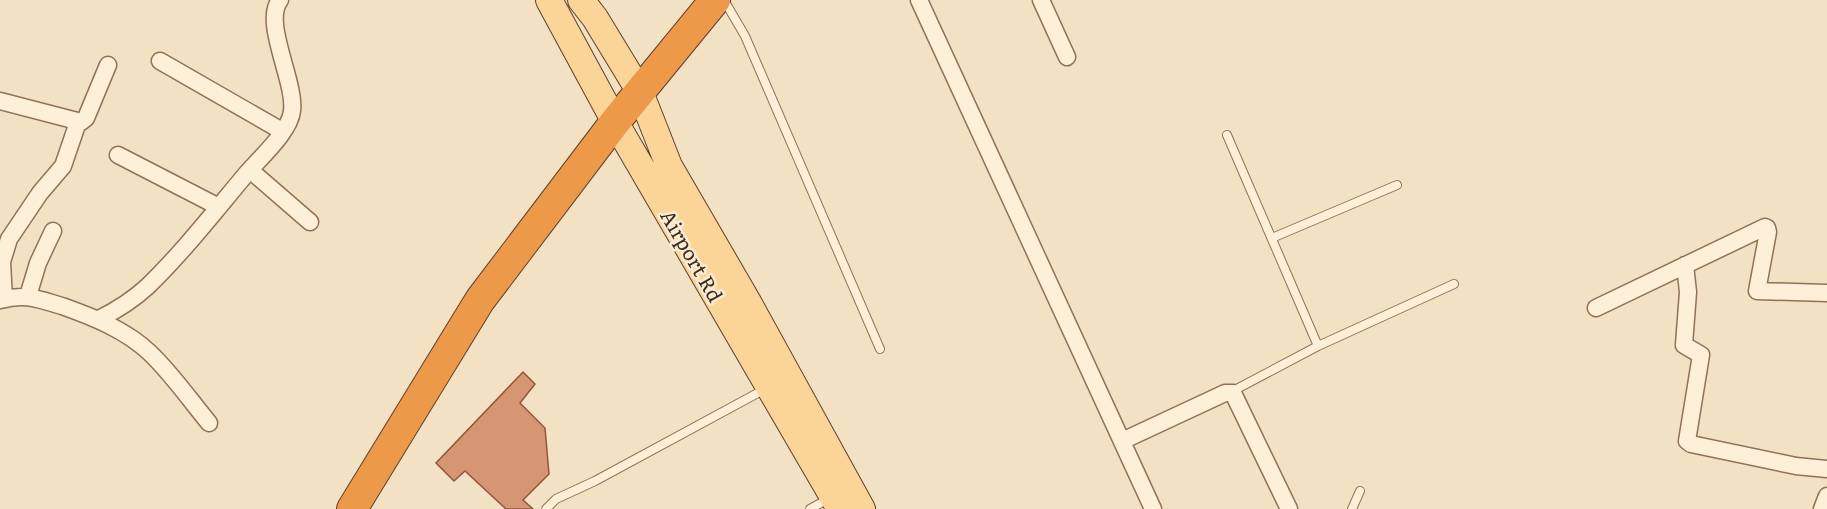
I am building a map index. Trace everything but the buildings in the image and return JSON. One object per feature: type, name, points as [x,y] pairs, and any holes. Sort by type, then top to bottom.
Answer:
[{"type":"highway","points":[[352,509],[480,300],[615,122],[715,0]]},
{"type":"main road","name":"Airport Rd","points":[[549,0],[615,122],[837,503]]},
{"type":"main road","points":[[581,0],[595,18],[640,92],[669,166],[862,509]]},
{"type":"street","points":[[99,319],[116,311],[147,286],[219,207],[291,117],[293,103],[275,24],[275,8],[278,0]]},
{"type":"street","points":[[919,0],[1153,509]]},
{"type":"street","points":[[1041,0],[1067,57]]},
{"type":"street","points":[[160,61],[282,131]]},
{"type":"street","points":[[108,65],[86,117],[78,122],[60,170],[40,193],[9,239],[2,262],[2,299],[28,296],[99,319],[153,355],[209,423]]},
{"type":"street","points":[[0,101],[78,122]]},
{"type":"street","points":[[118,155],[219,207]]},
{"type":"street","points":[[250,170],[310,222]]},
{"type":"street","points":[[1596,308],[1765,227],[1768,232],[1757,291],[1827,293]]},
{"type":"street","points":[[28,296],[38,263],[54,231]]},
{"type":"street","points":[[1685,265],[1688,292],[1683,343],[1687,348],[1701,355],[1687,441],[1691,444],[1796,466],[1827,469]]},
{"type":"street","points":[[1122,441],[1226,393],[1234,394],[1289,509]]},
{"type":"street","points":[[1822,509],[1827,496]]},
{"type":"lane","points":[[724,0],[745,36],[880,349]]},
{"type":"lane","points":[[1227,135],[1318,346]]},
{"type":"lane","points":[[1272,238],[1397,185]]},
{"type":"lane","points":[[1231,393],[1318,346],[1454,284]]},
{"type":"lane","points":[[546,509],[556,499],[595,481],[770,387]]},
{"type":"lane","points":[[1352,509],[1360,491]]},
{"type":"lane","points":[[810,509],[837,503]]}]
